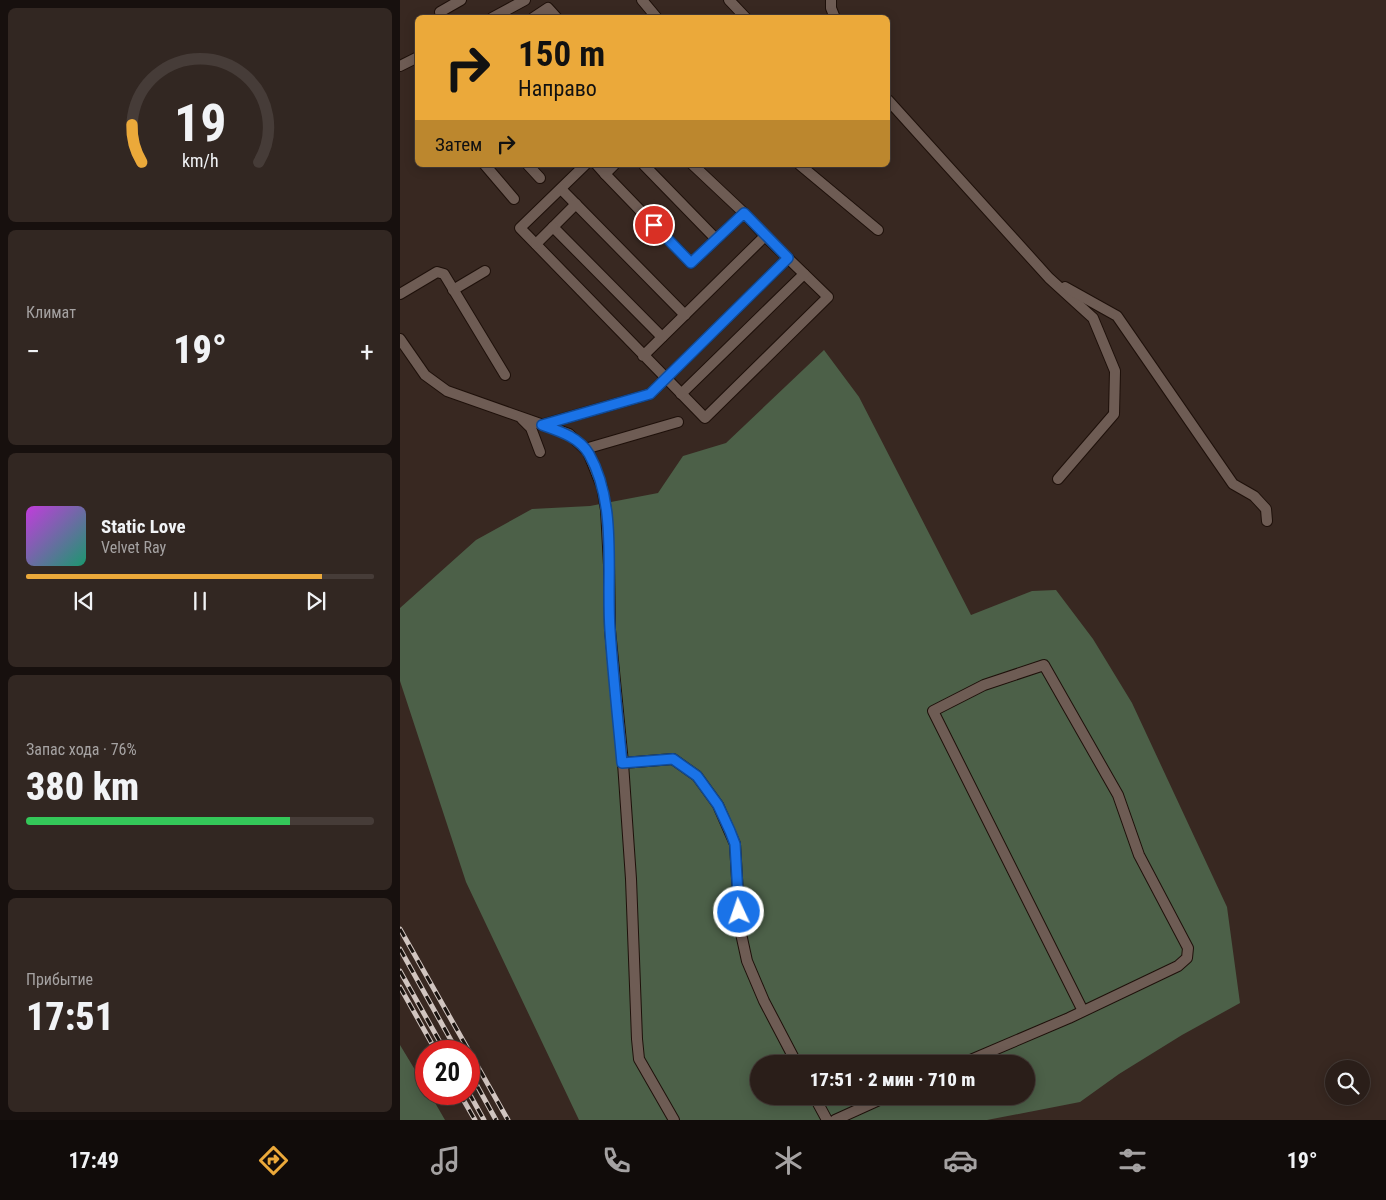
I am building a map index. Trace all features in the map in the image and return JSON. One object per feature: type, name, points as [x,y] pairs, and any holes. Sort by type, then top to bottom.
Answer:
[{"type":"street","points":[[440,12],[461,0]]},
{"type":"street","points":[[498,15],[525,0]]},
{"type":"street","points":[[642,0],[655,15]]},
{"type":"street","points":[[729,0],[743,15]]},
{"type":"street","points":[[831,0],[834,15]]},
{"type":"street","points":[[538,15],[548,8],[554,15]]},
{"type":"street","points":[[400,66],[415,58]]},
{"type":"street","points":[[890,102],[1049,278],[1092,318],[1115,370],[1114,414],[1058,479]]},
{"type":"street","points":[[487,167],[514,199]]},
{"type":"street","points":[[530,167],[540,178]]},
{"type":"street","points":[[583,167],[520,228],[705,418],[828,297],[695,167]]},
{"type":"street","points":[[599,167],[691,263],[744,213]]},
{"type":"street","points":[[605,174],[612,167]]},
{"type":"street","points":[[646,167],[716,239]]},
{"type":"street","points":[[802,167],[878,230]]},
{"type":"street","points":[[561,188],[685,315]]},
{"type":"street","points":[[536,244],[576,204]]},
{"type":"street","points":[[553,227],[662,337]]},
{"type":"street","points":[[643,356],[765,236]]},
{"type":"street","points":[[542,425],[650,394],[788,258]]},
{"type":"street","points":[[453,290],[485,271]]},
{"type":"street","points":[[400,294],[437,272],[444,274],[505,375]]},
{"type":"street","points":[[681,394],[804,274]]},
{"type":"street","points":[[1049,278],[1117,316],[1233,484],[1254,496],[1266,509],[1267,520]]},
{"type":"street","points":[[400,338],[425,375],[447,392],[569,434],[585,449],[594,464],[602,488],[606,510],[610,630],[631,879],[639,1059],[674,1120]]},
{"type":"street","points":[[522,418],[531,428],[540,452]]},
{"type":"street","points":[[585,449],[678,422]]},
{"type":"street","points":[[982,1055],[1083,1011],[1178,966],[1187,958],[1188,948],[1139,855],[1118,795],[1044,665],[984,685],[933,712],[1083,1011]]},
{"type":"street","points":[[622,763],[673,759],[697,776],[718,805],[735,844],[740,930],[747,961],[764,1001],[792,1055]]},
{"type":"street","points":[[819,1105],[827,1120]]},
{"type":"street","points":[[835,1120],[868,1105]]},
{"type":"green space","points":[[824,350],[859,397],[971,615],[1032,591],[1056,590],[1093,639],[1132,703],[1227,907],[1240,1003],[1182,1035],[1119,1074],[1080,1102],[987,1120],[579,1120],[466,882],[400,681],[400,608],[476,540],[532,509],[590,506],[658,493],[683,456],[726,443]]},
{"type":"green space","points":[[400,1045],[415,1070],[415,1105],[436,1105],[445,1120],[400,1120]]},
{"type":"railway","points":[[400,929],[508,1120]]},
{"type":"railway","points":[[400,949],[451,1040]]},
{"type":"railway","points":[[400,971],[439,1040]]},
{"type":"railway","points":[[400,987],[430,1040]]},
{"type":"railway","points":[[480,1091],[496,1120]]},
{"type":"railway","points":[[466,1105],[475,1120]]},
{"type":"railway","points":[[476,1105],[484,1120]]},
{"type":"route","points":[[654,225],[691,263],[744,213],[788,258],[650,394],[542,425],[569,434],[588,452],[602,488],[606,510],[610,630],[622,763],[673,759],[697,776],[718,805],[735,844],[739,912]]}]
